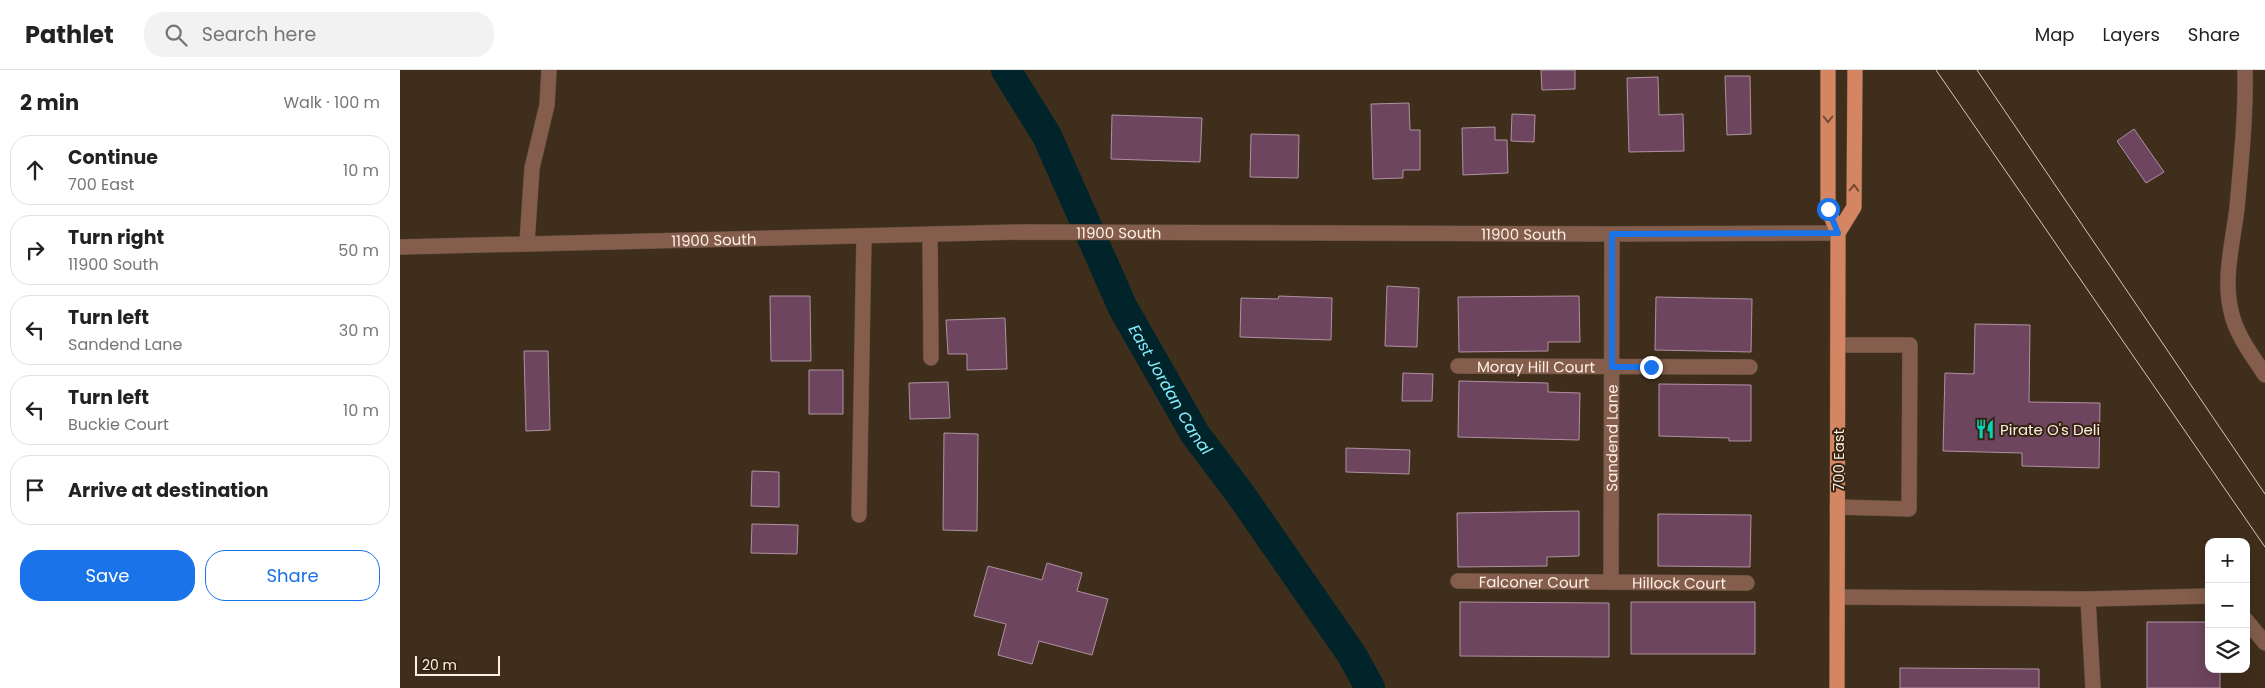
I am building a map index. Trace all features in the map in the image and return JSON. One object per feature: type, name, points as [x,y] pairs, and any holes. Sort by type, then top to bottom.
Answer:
[{"type":"main road","name":"700 East","points":[[1828,70],[1828,209],[1838,233],[1837,688]]},
{"type":"main road","points":[[1838,233],[1854,207],[1855,70]]},
{"type":"street","points":[[527,243],[532,168],[547,105],[549,70]]},
{"type":"street","points":[[2244,70],[2245,96],[2237,208],[2228,278],[2231,312],[2245,346],[2265,375]]},
{"type":"street","name":"11900 South","points":[[400,247],[1022,232],[1838,233]]},
{"type":"street","points":[[930,234],[931,358]]},
{"type":"street","name":"Sandend Lane","points":[[1611,582],[1612,234]]},
{"type":"street","points":[[859,515],[864,236]]},
{"type":"street","points":[[1838,507],[1909,509],[1910,346],[1839,345]]},
{"type":"street","name":"Moray Hill Court","points":[[1458,366],[1750,367]]},
{"type":"street","name":"Falconer Court","points":[[1458,581],[1611,582]]},
{"type":"street","name":"Hillock Court","points":[[1611,582],[1747,583]]},
{"type":"street","points":[[1837,597],[2088,599],[2205,596]]},
{"type":"street","points":[[2088,599],[2093,688]]},
{"type":"street","points":[[2250,625],[2265,643]]},
{"type":"building","points":[[1541,70],[1575,70],[1575,89],[1542,90]]},
{"type":"building","points":[[1725,76],[1750,76],[1751,134],[1727,135]]},
{"type":"building","points":[[1658,77],[1659,115],[1683,114],[1684,151],[1629,152],[1627,78]]},
{"type":"building","points":[[1409,103],[1410,130],[1420,130],[1420,170],[1403,170],[1403,178],[1373,179],[1371,104]]},
{"type":"building","points":[[1512,114],[1535,115],[1534,142],[1511,141]]},
{"type":"building","points":[[1112,115],[1202,118],[1200,162],[1111,159]]},
{"type":"building","points":[[1495,127],[1495,140],[1507,140],[1508,173],[1463,175],[1462,128]]},
{"type":"building","points":[[2134,129],[2164,172],[2146,183],[2117,141]]},
{"type":"building","points":[[1251,134],[1299,135],[1298,178],[1250,177]]},
{"type":"building","points":[[1387,286],[1419,288],[1417,347],[1385,346]]},
{"type":"building","points":[[770,296],[810,296],[811,361],[771,361]]},
{"type":"building","points":[[1279,296],[1332,298],[1331,340],[1240,337],[1241,298],[1278,299]]},
{"type":"building","points":[[1579,296],[1580,342],[1548,342],[1548,351],[1459,352],[1458,297]]},
{"type":"building","points":[[1656,297],[1752,299],[1751,352],[1655,350]]},
{"type":"building","points":[[1005,318],[1007,369],[967,370],[967,354],[948,354],[946,320]]},
{"type":"building","points":[[1975,324],[2030,325],[2029,402],[2100,403],[2099,468],[2022,466],[2022,453],[1943,451],[1945,373],[1974,374]]},
{"type":"building","points":[[524,351],[548,351],[550,430],[526,431]]},
{"type":"building","points":[[809,370],[843,370],[843,414],[809,414]]},
{"type":"building","points":[[1403,373],[1433,374],[1432,401],[1402,401]]},
{"type":"building","points":[[1459,381],[1548,383],[1548,392],[1580,393],[1579,440],[1458,437]]},
{"type":"building","points":[[948,382],[950,418],[910,419],[909,383]]},
{"type":"building","points":[[1659,384],[1751,385],[1751,441],[1729,441],[1729,438],[1659,436]]},
{"type":"building","points":[[944,433],[978,434],[977,531],[943,530]]},
{"type":"building","points":[[1346,448],[1410,450],[1409,474],[1346,472]]},
{"type":"building","points":[[752,471],[779,472],[779,507],[751,506]]},
{"type":"building","points":[[1579,511],[1579,556],[1547,557],[1547,566],[1458,567],[1457,513]]},
{"type":"building","points":[[1658,514],[1751,515],[1750,567],[1658,566]]},
{"type":"building","points":[[752,524],[798,525],[797,554],[751,553]]},
{"type":"building","points":[[1047,563],[1082,573],[1077,591],[1108,599],[1092,655],[1039,641],[1032,664],[998,655],[1006,624],[974,616],[988,566],[1042,580]]},
{"type":"building","points":[[1460,602],[1609,603],[1609,657],[1460,656]]},
{"type":"building","points":[[1631,602],[1755,602],[1755,654],[1631,654]]},
{"type":"building","points":[[2147,622],[2205,622],[2205,673],[2220,673],[2220,688],[2147,688]]},
{"type":"building","points":[[1900,668],[2039,669],[2039,688],[1900,688]]},
{"type":"waterway","name":"East Jordan Canal","points":[[1006,70],[1047,136],[1123,308],[1195,434],[1241,495],[1352,655],[1370,688]]},
{"type":"tram line","points":[[1936,70],[2265,547]]},
{"type":"tram line","points":[[1977,70],[2265,494]]},
{"type":"place","name":"Pirate O's Deli","points":[[1985,429]]},
{"type":"route","points":[[1651,367],[1612,367],[1612,234],[1838,233],[1828,209]]}]
